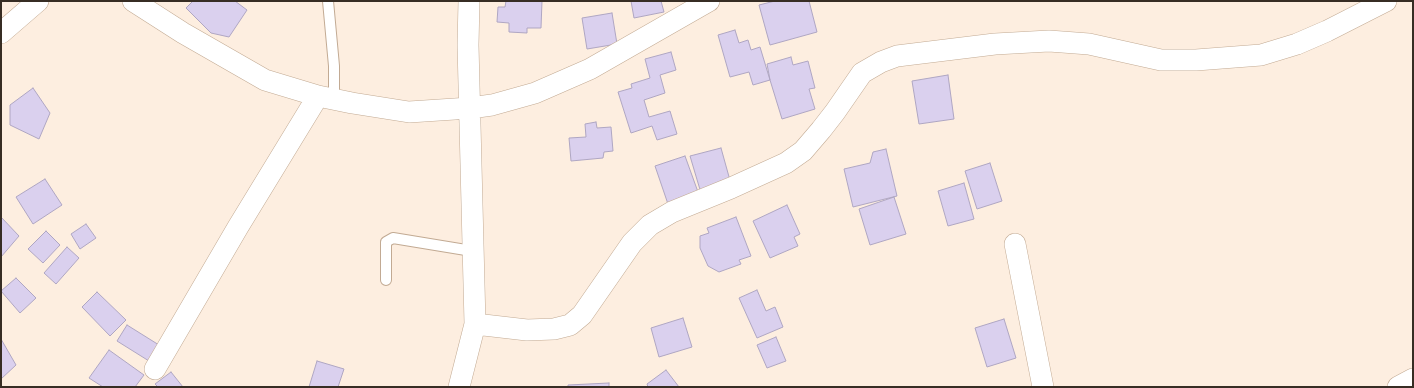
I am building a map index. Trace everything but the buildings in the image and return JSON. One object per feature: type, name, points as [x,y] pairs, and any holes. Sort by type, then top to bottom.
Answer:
[{"type":"street","points":[[1,33],[38,1]]},
{"type":"street","points":[[133,1],[264,80],[326,98],[410,112],[492,105],[535,92],[590,68],[709,1]]},
{"type":"street","points":[[459,387],[475,324],[468,45],[469,1]]},
{"type":"street","points":[[475,324],[527,330],[554,329],[570,325],[582,315],[632,243],[650,225],[672,212],[731,188],[786,163],[803,151],[821,130],[862,73],[881,62],[897,56],[995,44],[1049,41],[1088,44],[1161,60],[1196,60],[1261,55],[1297,44],[1327,31],[1386,1]]},
{"type":"street","points":[[155,369],[238,227],[326,98]]},
{"type":"street","points":[[1015,244],[1043,387]]},
{"type":"street","points":[[1398,387],[1413,379]]},
{"type":"lane","points":[[326,98],[334,66],[328,1]]},
{"type":"lane","points":[[386,280],[386,242],[393,238],[472,251]]}]
